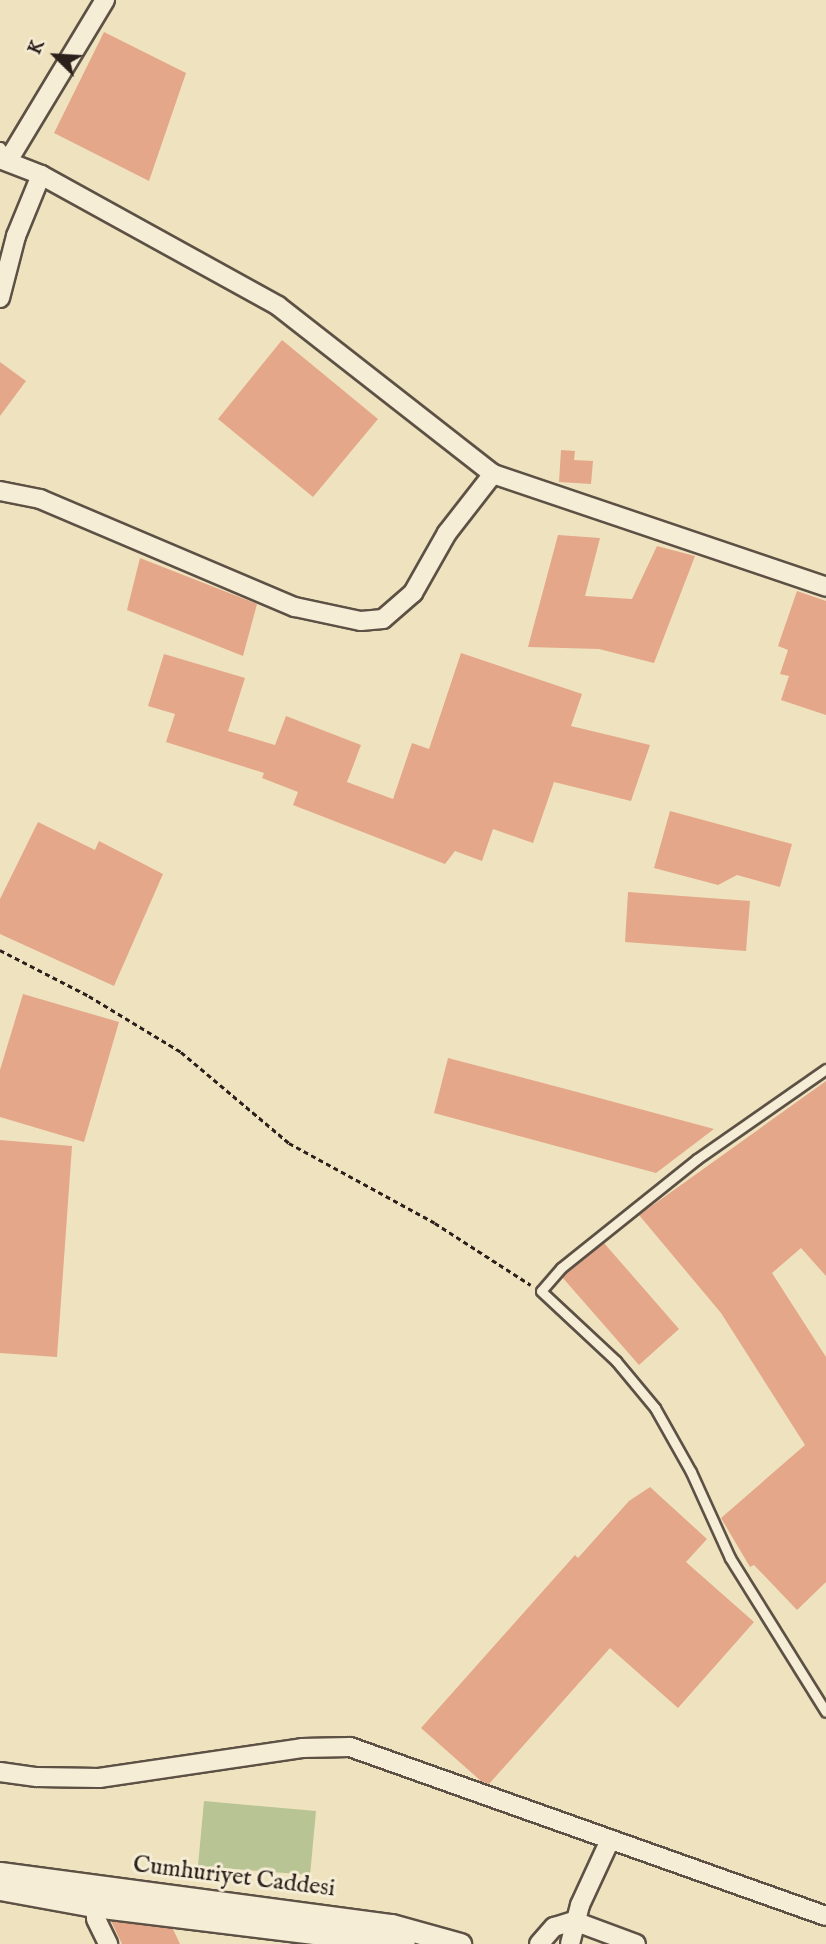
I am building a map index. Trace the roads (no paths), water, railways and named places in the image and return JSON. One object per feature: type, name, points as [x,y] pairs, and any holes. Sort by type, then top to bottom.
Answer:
[{"type":"street","points":[[105,0],[3,155],[290,314],[455,448],[493,474],[826,587]]},
{"type":"street","points":[[0,298],[16,236],[41,175]]},
{"type":"street","points":[[0,491],[40,499],[295,607],[361,621],[383,619],[413,593],[447,533],[493,474]]},
{"type":"street","points":[[0,1772],[99,1778],[302,1748],[350,1747],[826,1916]]},
{"type":"street","points":[[570,1944],[574,1921],[610,1840]]},
{"type":"street","name":"Cumhuriyet Caddesi","points":[[0,1872],[94,1896],[404,1944]]},
{"type":"street","name":"Cumhuriyet Caddesi","points":[[0,1889],[392,1924],[460,1944]]},
{"type":"street","points":[[94,1896],[108,1944]]},
{"type":"street","points":[[538,1944],[554,1927],[574,1921],[636,1944]]},
{"type":"lane","points":[[826,1069],[697,1159],[561,1268],[541,1291],[616,1361],[655,1408],[691,1472],[730,1558],[826,1712]]}]
